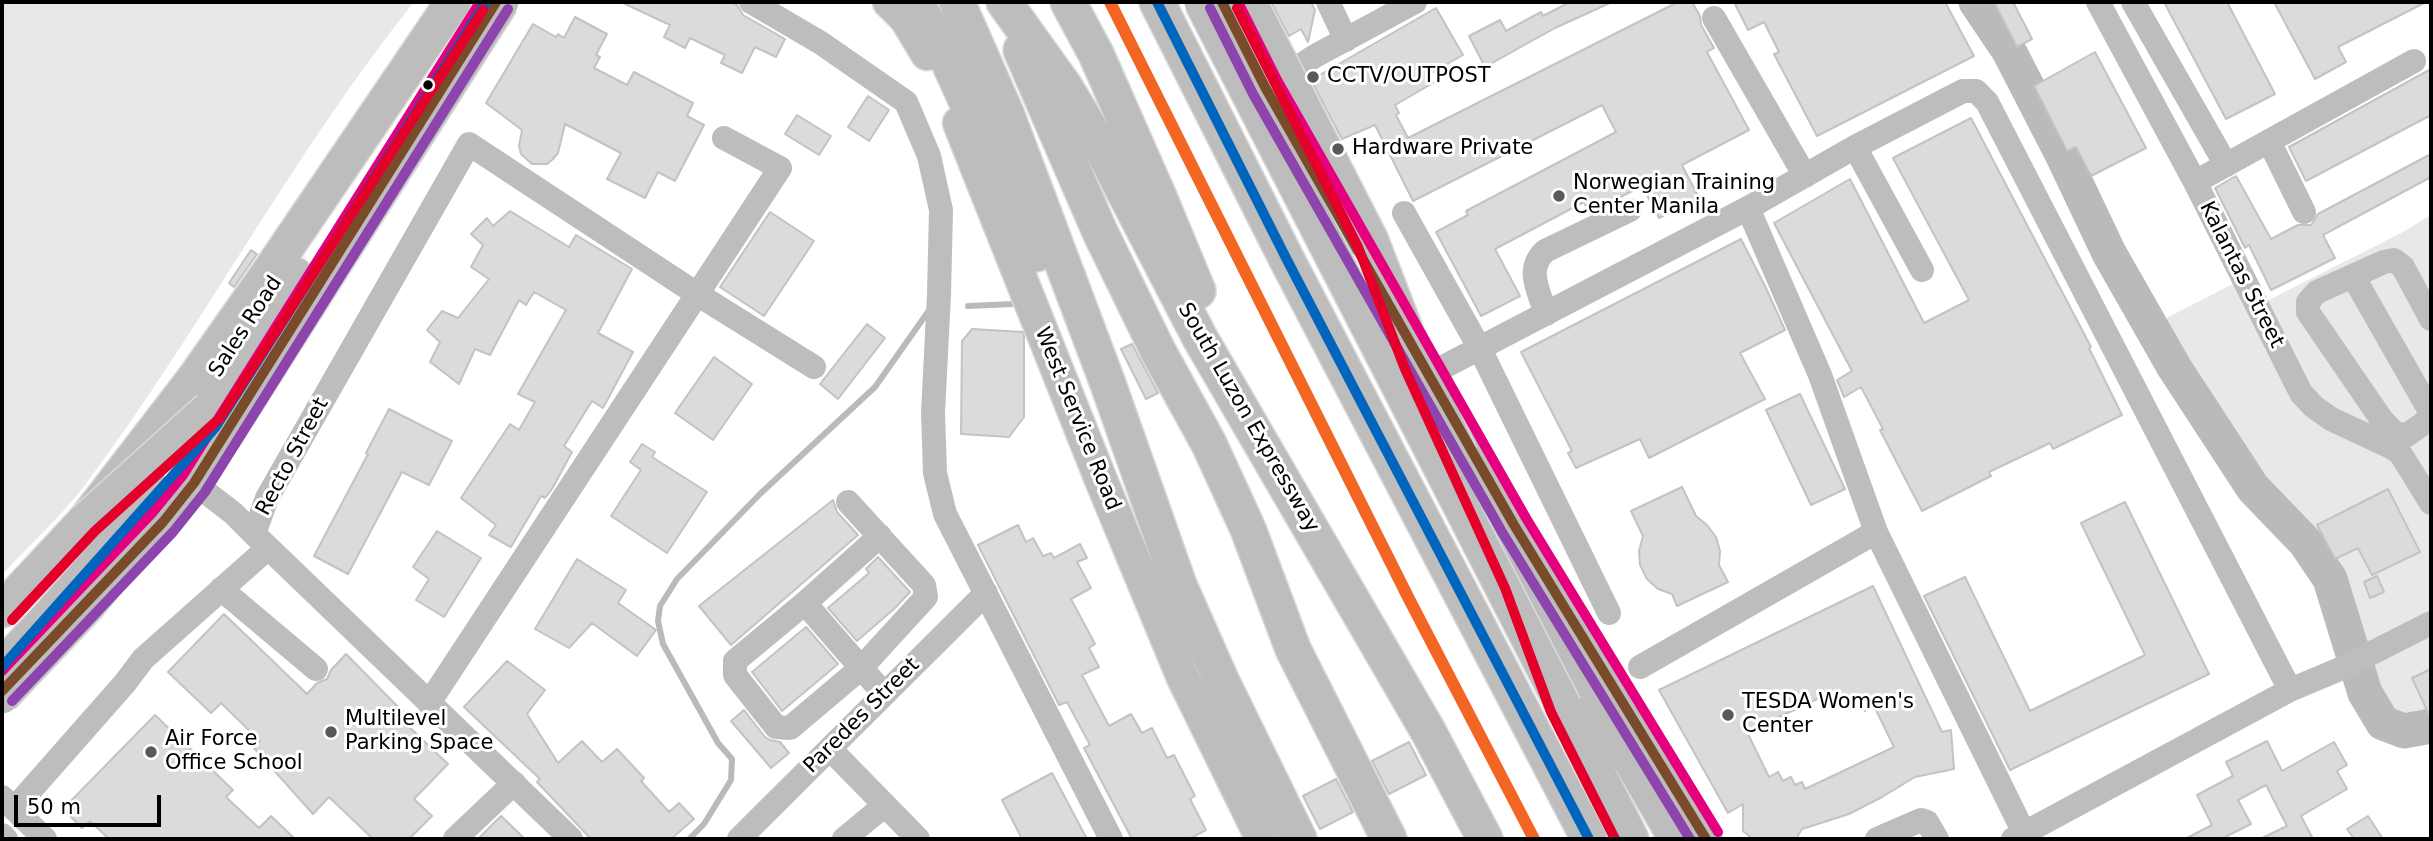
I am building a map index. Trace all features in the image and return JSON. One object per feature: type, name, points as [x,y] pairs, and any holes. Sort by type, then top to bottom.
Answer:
[{"type":"highway","points":[[85,521],[195,377],[274,267],[453,2]]},
{"type":"highway","points":[[2,610],[85,521],[209,409],[471,2]]},
{"type":"highway","points":[[2,667],[56,610],[215,428],[486,2]]},
{"type":"highway","points":[[2,696],[72,624],[224,436],[501,2]]},
{"type":"highway","points":[[916,2],[945,54],[1055,297],[1076,331],[1101,363]]},
{"type":"highway","points":[[957,2],[1006,113],[1101,363],[1179,585],[1221,680],[1299,839]]},
{"type":"highway","name":"South Luzon Expressway","points":[[1002,2],[1065,87],[1101,147],[1200,338],[1428,731],[1485,839]]},
{"type":"highway","name":"South Luzon Expressway","points":[[1002,2],[1100,232],[1158,351],[1209,444],[1248,529],[1293,649],[1389,839]]},
{"type":"highway","points":[[1068,2],[1096,54],[1160,197],[1196,285],[1236,396]]},
{"type":"highway","points":[[1135,2],[1287,260]]},
{"type":"highway","points":[[1157,2],[1287,260],[1589,839]]},
{"type":"highway","points":[[1202,2],[1632,839]]},
{"type":"highway","points":[[1249,2],[1371,241],[1418,363],[1518,583],[1564,707]]},
{"type":"main road","name":"Sales Road","points":[[2,624],[126,494],[193,407],[348,171],[453,2]]},
{"type":"main road","name":"Sales Road","points":[[2,691],[163,522],[194,483],[496,2]]},
{"type":"main road","name":"West Service Road","points":[[889,2],[906,19],[932,64],[963,133],[1101,481],[1183,678],[1262,839]]},
{"type":"main road","points":[[1193,2],[1255,94],[1428,375],[1514,525],[1675,839]]},
{"type":"main road","points":[[1222,2],[1255,94],[1487,529],[1582,656],[1706,839]]},
{"type":"street","points":[[751,2],[821,43],[906,102],[929,156],[941,210],[933,414],[935,473],[945,514],[1111,839]]},
{"type":"street","points":[[1328,2],[1346,40]]},
{"type":"street","points":[[1255,94],[1415,2]]},
{"type":"street","name":"Kalantas Street","points":[[2098,2],[2195,182],[2301,393],[2331,419],[2399,453],[2431,503]]},
{"type":"street","points":[[2133,2],[2226,165]]},
{"type":"street","points":[[1714,18],[1805,176]]},
{"type":"street","points":[[2195,182],[2414,61]]},
{"type":"street","points":[[1428,375],[1748,208],[1964,91],[1976,91],[1987,102],[2290,690]]},
{"type":"street","points":[[429,702],[780,167],[724,138]]},
{"type":"street","points":[[2269,141],[2304,212]]},
{"type":"street","name":"Recto Street","points":[[571,839],[261,541],[267,498],[469,144],[697,294]]},
{"type":"street","points":[[1855,148],[1923,270]]},
{"type":"street","points":[[1748,208],[1820,375],[1876,532],[2022,837],[2290,690],[2340,670],[2431,623]]},
{"type":"street","points":[[1546,314],[1533,270],[1536,259],[1545,251],[1630,210]]},
{"type":"street","points":[[1404,213],[1480,349],[1609,612]]},
{"type":"street","points":[[2431,319],[2403,267],[2394,260],[2317,292],[2308,302],[2308,312],[2382,420],[2394,433],[2407,435],[2431,418]]},
{"type":"street","points":[[2353,276],[2431,413]]},
{"type":"street","points":[[697,294],[814,367]]},
{"type":"street","points":[[46,839],[8,803],[125,683],[143,659],[221,589],[261,541],[233,513],[194,483]]},
{"type":"street","points":[[848,502],[924,585],[926,597],[861,668],[790,728],[776,727],[735,675],[735,661],[880,537]]},
{"type":"street","points":[[1640,667],[1876,532]]},
{"type":"street","points":[[221,589],[316,668]]},
{"type":"street","name":"Paredes Street","points":[[739,839],[986,593]]},
{"type":"street","points":[[805,603],[884,694]]},
{"type":"street","points":[[830,749],[918,839]]},
{"type":"street","points":[[455,839],[514,783]]},
{"type":"street","points":[[844,839],[885,805]]},
{"type":"street","points":[[1877,839],[1921,820],[1927,822],[1937,839]]},
{"type":"street","points":[[2,835],[6,839]]},
{"type":"shaded area","points":[[2,2],[414,2],[370,60],[287,180],[128,426],[76,497],[2,575]]},
{"type":"shaded area","points":[[2431,215],[2431,719],[2418,721],[2392,710],[2359,648],[2324,571],[2239,472],[2155,324],[2246,277],[2261,304]]},
{"type":"building","points":[[621,2],[730,2],[737,5],[743,15],[785,39],[776,57],[755,47],[742,73],[721,63],[725,55],[690,38],[685,48],[664,37],[670,25]]},
{"type":"building","points":[[1271,2],[1311,2],[1315,10],[1308,42],[1301,29],[1289,36]]},
{"type":"building","points":[[1570,2],[1612,2],[1555,28],[1485,67],[1469,36],[1500,20],[1506,31],[1541,12],[1543,16]]},
{"type":"building","points":[[1678,2],[1692,2],[1700,16],[1701,25],[1714,48],[1707,52],[1749,130],[1682,165],[1699,198],[1659,218],[1642,186],[1589,213],[1584,202],[1495,249],[1520,296],[1481,316],[1436,232],[1468,215],[1466,211],[1616,132],[1602,105],[1413,201],[1375,125],[1342,139],[1311,80],[1436,8],[1463,55],[1428,75],[1433,83],[1395,105],[1399,113],[1396,115],[1408,138]]},
{"type":"building","points":[[1734,2],[1945,2],[1974,56],[1817,136],[1774,54],[1779,52],[1764,22],[1748,30]]},
{"type":"building","points":[[1994,2],[2013,2],[2032,39],[2017,47]]},
{"type":"building","points":[[2164,2],[2227,2],[2275,94],[2226,119]]},
{"type":"building","points":[[2274,2],[2426,2],[2338,47],[2346,62],[2315,79]]},
{"type":"building","points":[[575,17],[607,34],[596,55],[600,57],[594,68],[627,85],[634,72],[693,103],[687,116],[704,125],[675,181],[658,172],[645,198],[607,179],[621,153],[565,124],[558,153],[547,164],[532,164],[521,154],[519,146],[522,130],[486,103],[533,24],[556,37],[558,34],[564,38]]},
{"type":"building","points":[[2095,52],[2146,148],[2091,176],[2076,147],[2067,151],[2034,86]]},
{"type":"building","points":[[2431,69],[2431,115],[2306,181],[2289,147]]},
{"type":"building","points":[[868,96],[889,110],[869,141],[848,127]]},
{"type":"building","points":[[797,115],[831,136],[819,155],[785,134]]},
{"type":"building","points":[[1971,118],[2091,347],[2089,348],[2122,415],[2053,449],[2050,443],[1989,472],[1991,476],[1922,511],[1861,387],[1844,397],[1837,380],[1852,371],[1774,223],[1850,179],[1924,323],[1969,300],[1893,158]]},
{"type":"building","points":[[2431,154],[2431,177],[2323,235],[2335,258],[2271,290],[2249,245],[2245,248],[2215,188],[2236,176],[2271,239],[2298,225],[2311,225],[2318,214]]},
{"type":"building","points":[[510,211],[569,247],[576,235],[632,269],[598,333],[633,352],[603,408],[592,401],[564,446],[572,452],[552,489],[545,498],[541,496],[511,547],[489,535],[496,525],[461,498],[510,424],[519,430],[535,402],[518,394],[566,310],[534,292],[526,305],[519,300],[490,355],[475,349],[459,384],[430,362],[440,342],[427,330],[442,311],[458,318],[489,279],[471,267],[483,245],[471,234],[487,218],[493,226]]},
{"type":"building","points":[[770,212],[814,241],[764,316],[720,287]]},
{"type":"building","points":[[1741,239],[1785,330],[1740,353],[1765,399],[1649,458],[1640,439],[1576,468],[1568,453],[1572,451],[1521,352]]},
{"type":"building","points":[[251,250],[257,254],[234,287],[229,283]]},
{"type":"building","points":[[867,324],[885,338],[838,399],[820,384]]},
{"type":"building","points":[[972,329],[1023,332],[1024,417],[1009,437],[961,434],[962,341]]},
{"type":"building","points":[[1132,344],[1158,393],[1146,399],[1121,349]]},
{"type":"building","points":[[714,357],[752,384],[713,440],[675,413]]},
{"type":"building","points":[[1800,394],[1845,489],[1811,505],[1766,410]]},
{"type":"building","points":[[389,409],[452,441],[429,485],[402,472],[348,574],[314,556]]},
{"type":"building","points":[[642,444],[655,452],[652,457],[707,492],[667,553],[611,516],[641,470],[630,462]]},
{"type":"building","points":[[1682,487],[1696,516],[1716,537],[1720,551],[1719,565],[1728,582],[1677,606],[1672,594],[1658,589],[1647,579],[1640,565],[1639,551],[1643,536],[1631,511]]},
{"type":"building","points":[[2388,489],[2420,552],[2372,575],[2358,548],[2335,559],[2317,525]]},
{"type":"building","points":[[833,500],[837,512],[858,535],[731,645],[699,606]]},
{"type":"building","points":[[2125,502],[2209,674],[2010,770],[1924,596],[1965,577],[2030,711],[2145,655],[2081,523]]},
{"type":"building","points":[[1018,525],[1026,542],[1033,538],[1043,556],[1051,553],[1054,558],[1080,544],[1087,558],[1077,562],[1091,588],[1071,599],[1095,644],[1089,648],[1099,667],[1082,675],[1109,726],[1131,714],[1142,733],[1152,728],[1167,758],[1174,755],[1195,796],[1190,799],[1206,830],[1189,839],[1132,839],[1084,748],[1090,745],[1067,702],[1059,705],[978,545]]},
{"type":"building","points":[[437,531],[481,558],[444,617],[416,600],[429,579],[413,567]]},
{"type":"building","points":[[878,557],[910,592],[857,641],[828,608],[869,573],[866,569]]},
{"type":"building","points":[[577,559],[626,590],[618,603],[656,630],[637,656],[592,623],[569,648],[535,629]]},
{"type":"building","points":[[2377,576],[2384,592],[2370,598],[2364,582]]},
{"type":"building","name":"TESDA Women's Center","points":[[1873,586],[1942,732],[1951,730],[1954,769],[1915,777],[1849,814],[1802,829],[1796,839],[1753,839],[1743,831],[1743,804],[1728,813],[1659,690]],"holes":[[[1826,695],[1829,701],[1837,697],[1841,705],[1848,702],[1852,709],[1862,704],[1865,711],[1874,706],[1894,747],[1805,789],[1802,782],[1795,785],[1791,777],[1783,781],[1778,772],[1769,777],[1747,732]]]},
{"type":"building","points":[[224,614],[307,694],[317,683],[327,679],[331,670],[346,654],[407,716],[403,721],[448,764],[414,799],[432,816],[409,839],[373,839],[329,797],[313,814],[254,748],[260,741],[221,703],[211,713],[168,672]]},
{"type":"building","points":[[806,627],[838,664],[782,711],[752,672]]},
{"type":"building","points":[[507,661],[545,690],[527,714],[558,763],[582,741],[602,762],[617,749],[644,778],[641,781],[669,812],[679,803],[694,819],[671,839],[591,839],[537,782],[540,779],[464,707]]},
{"type":"building","points":[[2431,669],[2431,719],[2412,678]]},
{"type":"building","points":[[744,710],[765,737],[780,742],[789,753],[771,768],[731,721]]},
{"type":"building","name":"Air Force Office School","points":[[155,715],[233,790],[226,797],[259,828],[271,816],[295,839],[109,839],[90,821],[82,828],[63,809]]},
{"type":"building","points":[[2267,741],[2282,771],[2334,742],[2347,765],[2337,771],[2347,789],[2301,816],[2313,839],[2260,839],[2287,826],[2266,785],[2238,800],[2251,824],[2221,839],[2185,839],[2212,825],[2197,795],[2233,776],[2226,762]]},
{"type":"building","points":[[1409,742],[1426,775],[1389,794],[1372,761]]},
{"type":"building","points":[[1052,773],[1087,839],[1022,839],[1002,800]]},
{"type":"building","points":[[1336,779],[1353,812],[1320,829],[1303,796]]},
{"type":"building","points":[[501,816],[525,839],[478,839]]},
{"type":"building","points":[[2368,816],[2383,839],[2354,839],[2347,829]]},
{"type":"waterway","points":[[1976,2],[2009,51],[2109,253],[2174,367],[2253,488],[2305,542],[2330,579],[2365,693],[2383,723],[2404,731],[2431,726]]},
{"type":"waterway","points":[[968,306],[1013,304]]},
{"type":"waterway","points":[[689,839],[704,824],[731,780],[732,759],[718,743],[663,644],[658,621],[660,606],[677,579],[761,493],[875,387],[930,309]]},
{"type":"transit line","points":[[2,671],[152,513],[183,475],[480,2]]},
{"type":"transit line","points":[[2,667],[215,428],[486,2]]},
{"type":"transit line","points":[[2,691],[163,522],[194,483],[496,2]]},
{"type":"transit line","points":[[1110,2],[1409,599],[1534,839]]},
{"type":"transit line","points":[[1157,2],[1287,260],[1589,839]]},
{"type":"transit line","points":[[1222,2],[1265,87],[1514,525],[1706,839]]},
{"type":"transit line","points":[[1238,2],[1277,80],[1526,518],[1718,832]]},
{"type":"transit line","points":[[1210,8],[1253,94],[1502,532],[1690,839]]},
{"type":"transit line","points":[[1237,8],[1358,247],[1405,369],[1505,588],[1551,712],[1615,839]]},
{"type":"transit line","points":[[12,701],[173,532],[205,492],[508,9]]},
{"type":"transit line","points":[[12,620],[95,531],[220,418],[483,10]]},
{"type":"place","name":"CCTV/OUTPOST","points":[[1313,77]]},
{"type":"place","name":"Hardware Private","points":[[1338,149]]},
{"type":"place","name":"Norwegian Training Center Manila","points":[[1559,196]]},
{"type":"place","name":"TESDA Women's Center","points":[[1728,715]]},
{"type":"place","name":"Multilevel Parking Space","points":[[331,732]]},
{"type":"place","name":"Air Force Office School","points":[[151,752]]}]
